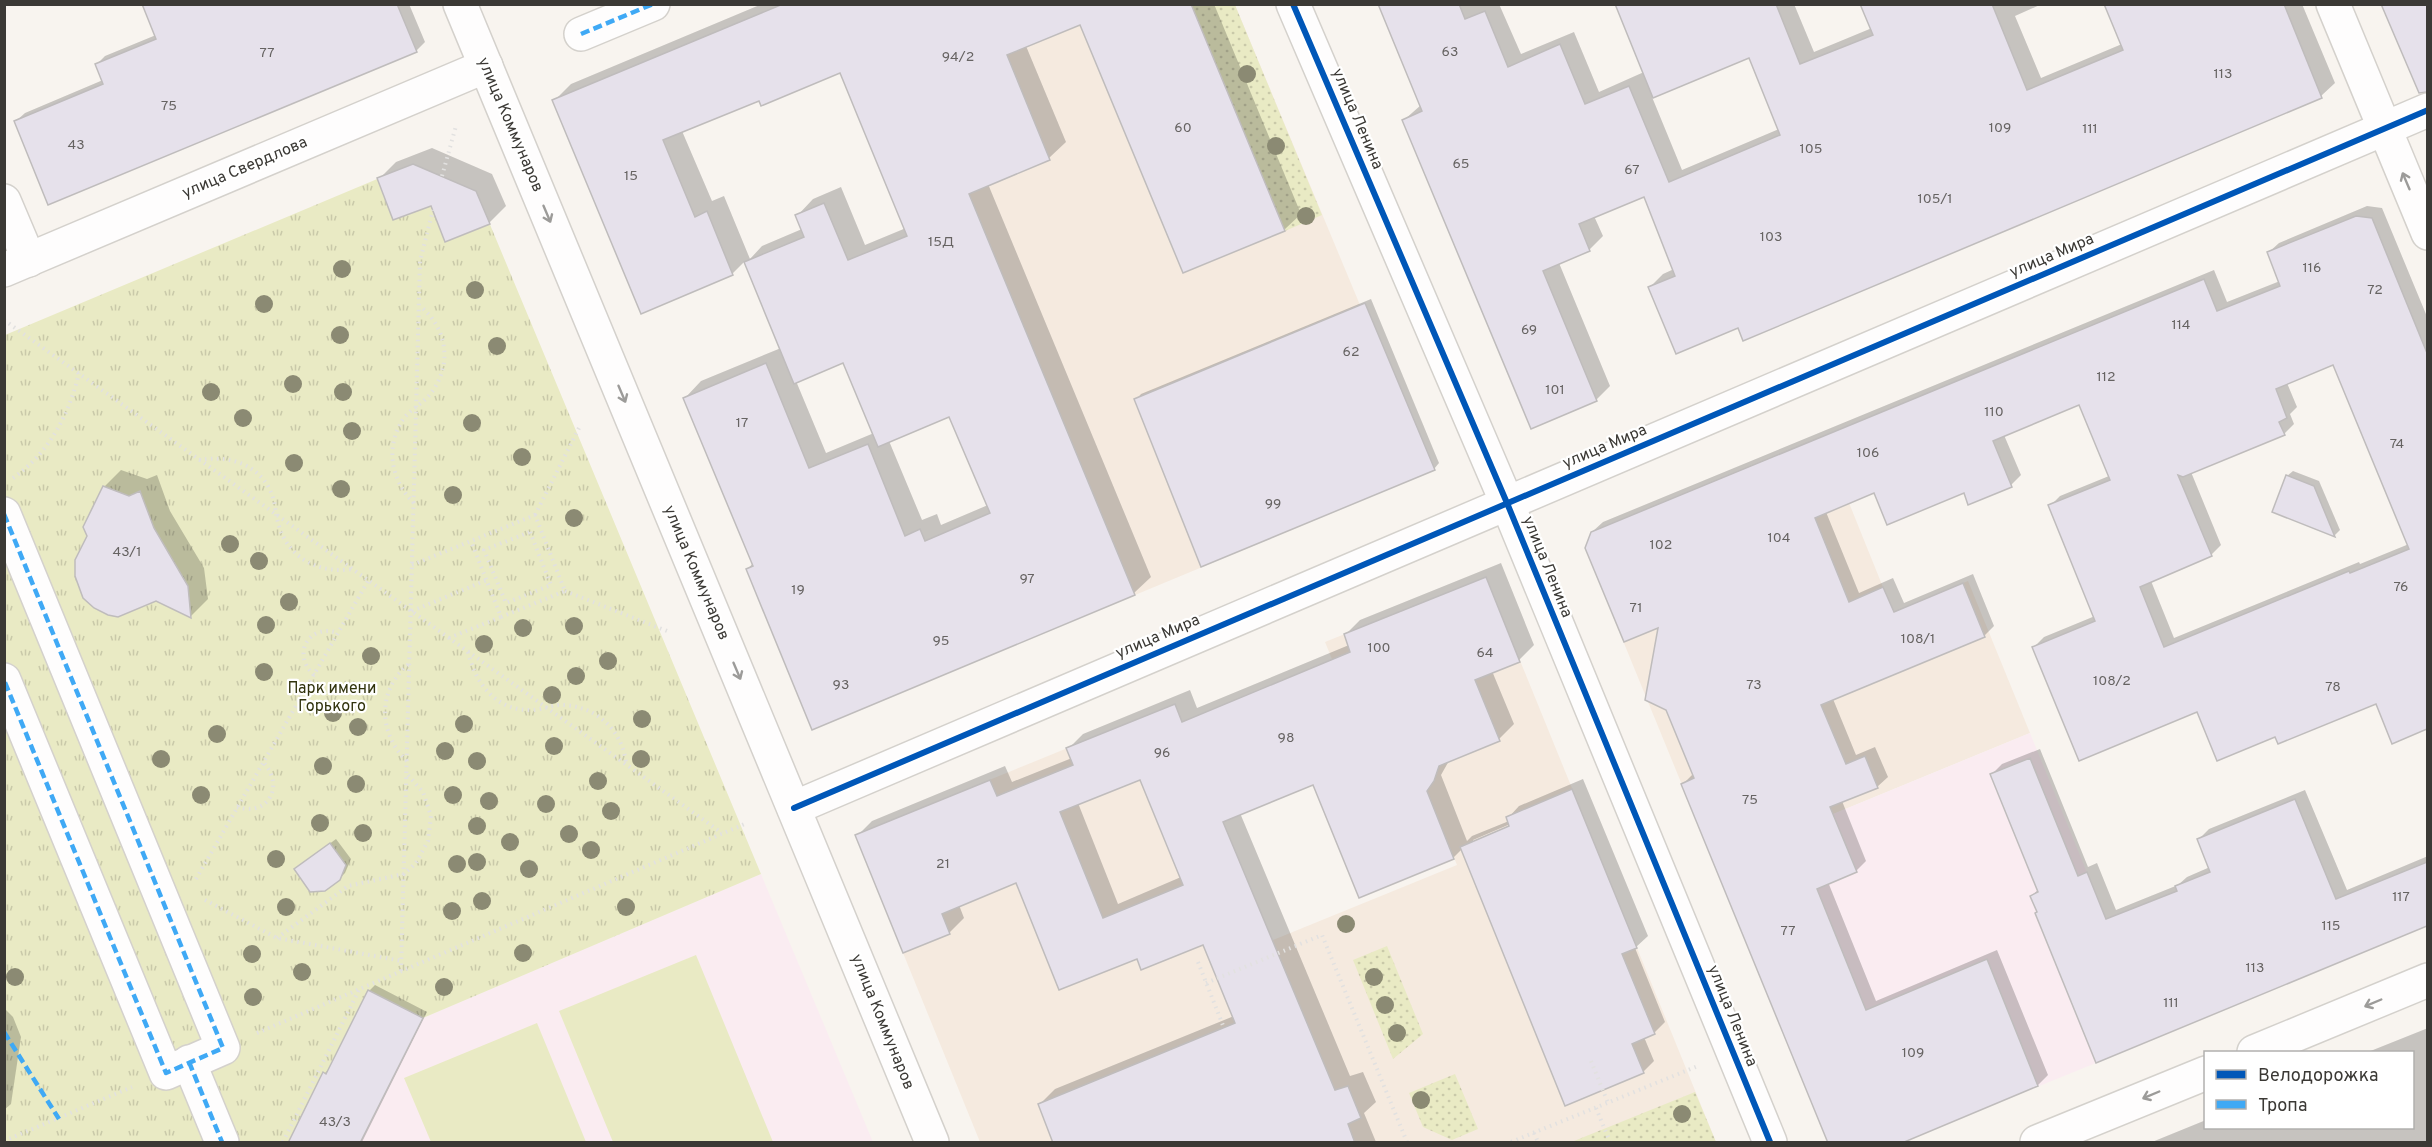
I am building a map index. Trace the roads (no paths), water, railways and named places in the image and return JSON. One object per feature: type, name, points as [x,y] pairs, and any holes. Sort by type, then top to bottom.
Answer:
[{"type":"street","name":"улица Коммунаров","points":[[460,4],[932,1143]]},
{"type":"street","points":[[581,34],[653,4]]},
{"type":"street","name":"улица Ленина","points":[[1293,4],[1507,503],[1770,1143]]},
{"type":"street","points":[[2333,4],[2427,232]]},
{"type":"street","name":"улица Свердлова","points":[[17,265],[486,66]]},
{"type":"street","name":"улица Мира","points":[[794,808],[2427,110]]},
{"type":"street","points":[[4,201],[17,265]]},
{"type":"street","points":[[4,514],[223,1048],[178,1067]]},
{"type":"street","points":[[4,680],[178,1067],[222,1143]]},
{"type":"street","points":[[2259,1051],[2427,980]]},
{"type":"street","points":[[2037,1143],[2204,1073]]},
{"type":"park label","name":"Парк имени Горького","points":[[332,698]]}]
